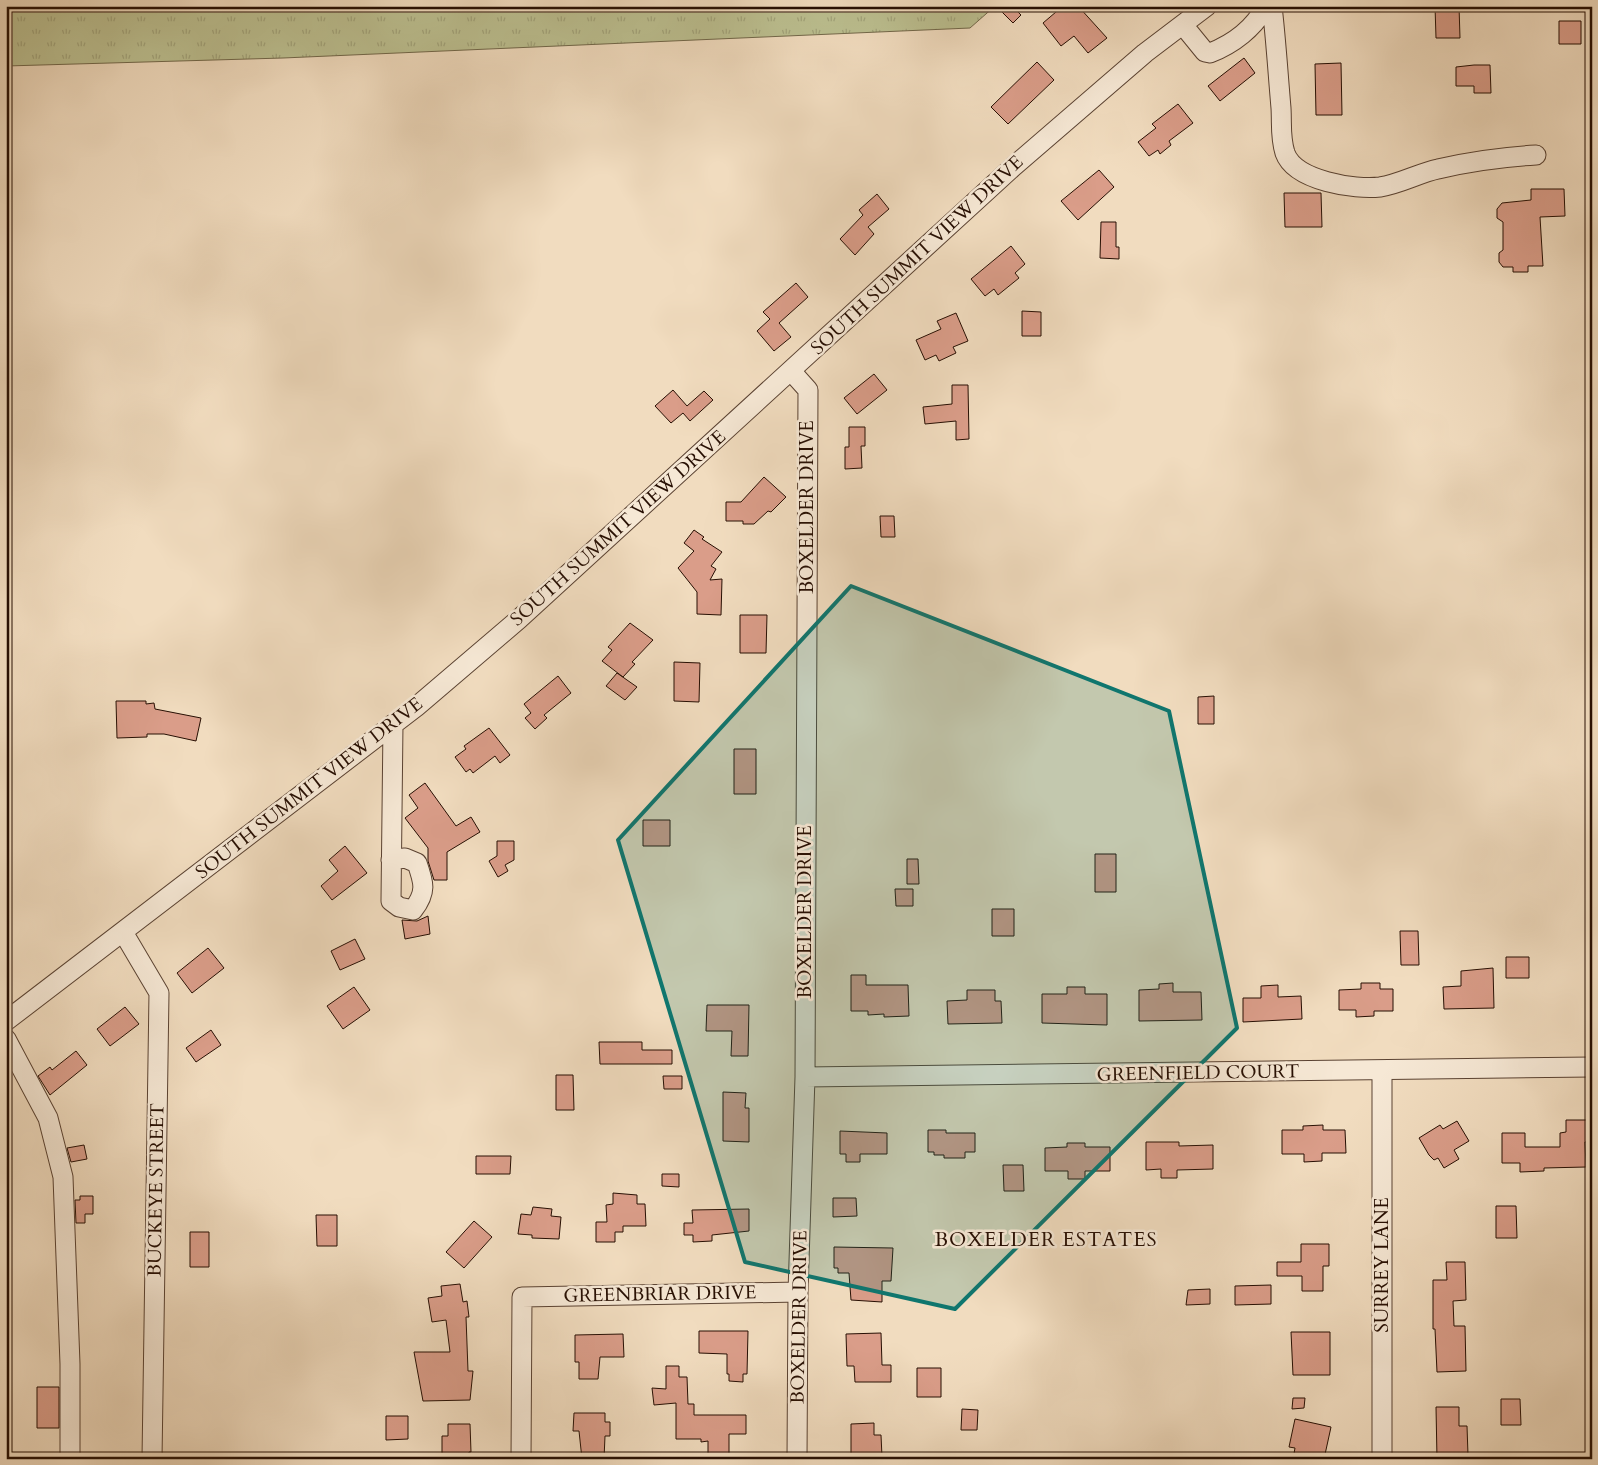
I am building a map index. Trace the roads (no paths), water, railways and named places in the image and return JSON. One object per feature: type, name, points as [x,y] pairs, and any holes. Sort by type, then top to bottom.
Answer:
[{"type":"street","name":"SOUTH SUMMIT VIEW DRIVE","points":[[6,1021],[393,724],[519,619],[1014,166],[1145,53],[1207,6]]},
{"type":"street","points":[[1183,25],[1205,52],[1210,53],[1247,31],[1256,23],[1266,6]]},
{"type":"street","points":[[1272,6],[1281,112],[1280,136],[1286,156],[1300,171],[1312,177],[1343,185],[1380,187],[1437,169],[1503,157],[1536,155]]},
{"type":"street","name":"BOXELDER DRIVE","points":[[791,371],[808,390],[805,1077],[798,1292],[797,1459]]},
{"type":"street","points":[[391,860],[393,724]]},
{"type":"street","name":"BUCKEYE STREET","points":[[123,932],[159,993],[152,1459]]},
{"type":"street","points":[[6,1039],[48,1118],[64,1177],[70,1364],[70,1459]]},
{"type":"street","name":"GREENFIELD COURT","points":[[805,1077],[1592,1067]]},
{"type":"street","name":"SURREY LANE","points":[[1382,1071],[1382,1459]]},
{"type":"street","name":"GREENBRIAR DRIVE","points":[[521,1459],[522,1297],[798,1292]]},
{"type":"district","name":"BOXELDER ESTATES","points":[[1046,1239]]}]
